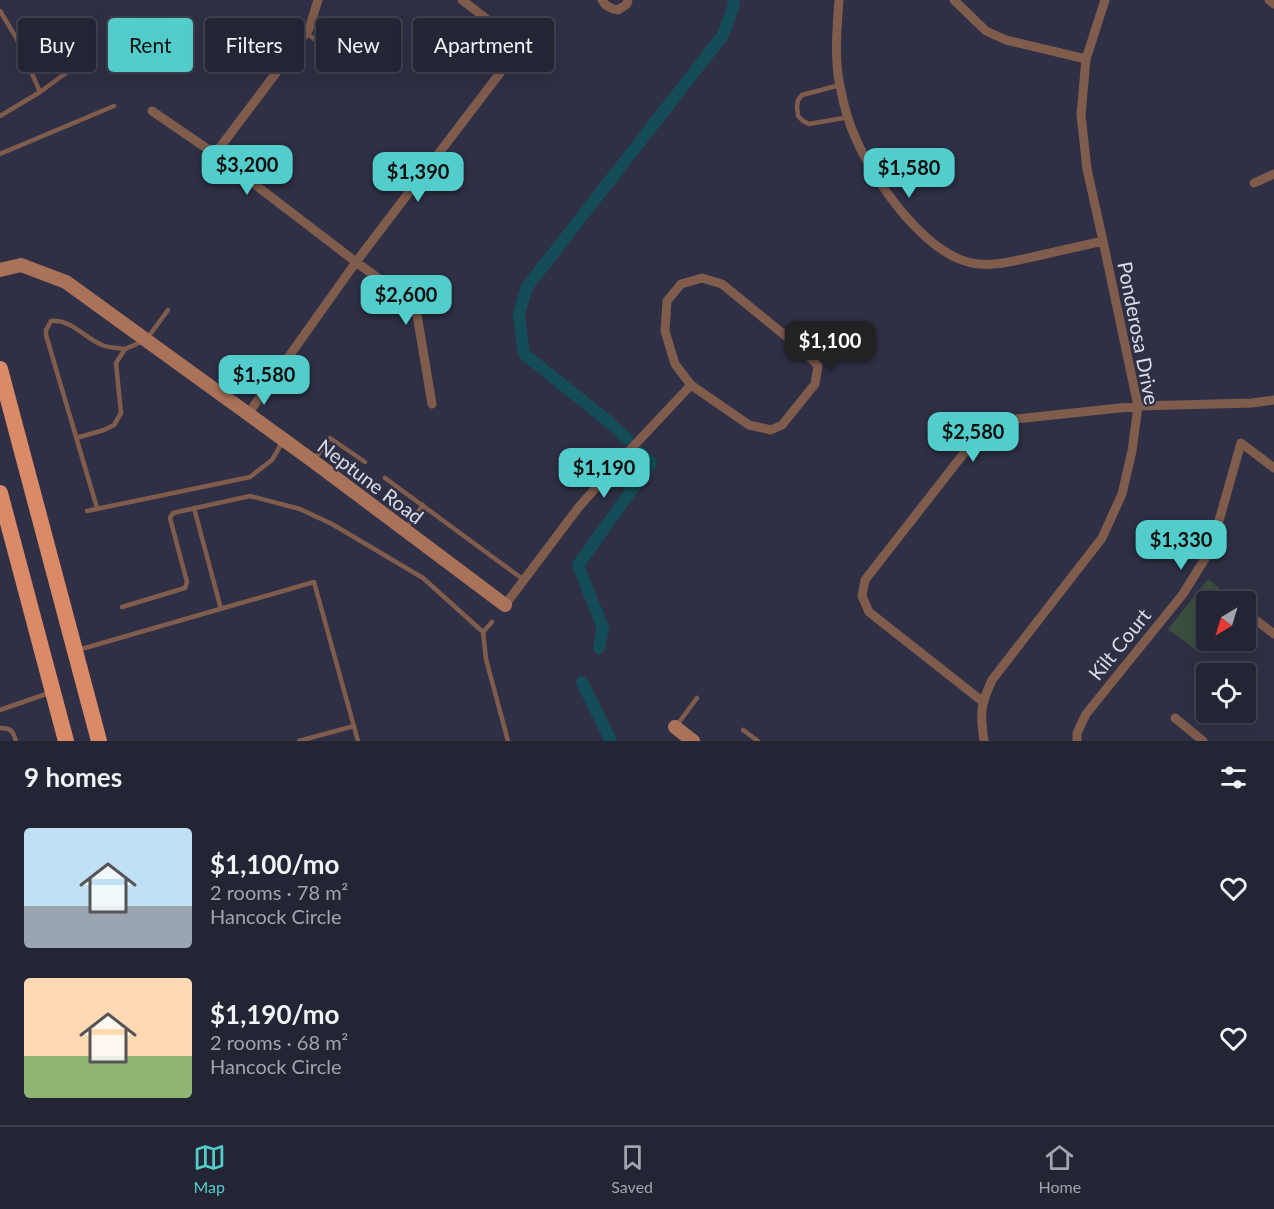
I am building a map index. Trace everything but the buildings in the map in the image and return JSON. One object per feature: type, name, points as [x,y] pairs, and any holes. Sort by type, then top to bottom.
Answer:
[{"type":"highway","points":[[0,369],[99,741]]},
{"type":"highway","points":[[0,493],[3,515],[66,741]]},
{"type":"highway","points":[[52,691],[66,706],[76,741]]},
{"type":"main road","name":"Neptune Road","points":[[0,270],[21,265],[66,282],[313,461],[505,605]]},
{"type":"main road","points":[[675,727],[693,741]]},
{"type":"street","points":[[215,154],[309,29],[318,0]]},
{"type":"street","points":[[248,414],[356,262],[503,69],[508,51],[501,30],[462,0]]},
{"type":"street","points":[[602,0],[611,8],[618,10],[627,4],[628,0]]},
{"type":"street","points":[[839,0],[837,40],[840,85],[855,138],[882,186],[900,210],[930,241],[953,257],[976,264],[1000,264],[1103,241]]},
{"type":"street","points":[[954,0],[986,31],[1005,40],[1086,59]]},
{"type":"street","name":"Ponderosa Drive","points":[[984,741],[981,721],[982,701],[992,680],[1102,538],[1122,494],[1132,451],[1138,406],[1087,169],[1081,115],[1086,59],[1105,0]]},
{"type":"street","points":[[1269,0],[1274,4]]},
{"type":"street","points":[[152,111],[215,154],[404,297],[417,315],[432,404]]},
{"type":"street","points":[[1254,183],[1274,174]]},
{"type":"street","points":[[702,278],[722,284],[804,351],[818,366],[815,384],[782,425],[771,430],[749,425],[692,385],[675,364],[665,331],[667,301],[681,284],[702,278]]},
{"type":"street","points":[[505,605],[585,500],[614,466],[692,385]]},
{"type":"street","points":[[982,701],[869,612],[862,597],[865,580],[975,439],[988,426],[1006,420],[1138,406],[1252,403],[1274,400]]},
{"type":"street","name":"Kilt Court","points":[[1077,741],[1077,733],[1086,714],[1183,594],[1211,549],[1241,443],[1274,468]]},
{"type":"street","points":[[1257,621],[1274,634]]},
{"type":"street","points":[[1175,718],[1203,741]]},
{"type":"lane","points":[[0,11],[17,39],[40,92]]},
{"type":"lane","points":[[306,33],[316,40]]},
{"type":"lane","points":[[0,117],[68,72]]},
{"type":"lane","points":[[840,85],[802,95],[796,106],[798,116],[809,124],[849,117]]},
{"type":"lane","points":[[0,154],[114,106]]},
{"type":"lane","points":[[76,438],[114,425],[121,413],[116,363],[125,350],[146,340],[168,310]]},
{"type":"lane","points":[[97,508],[46,330],[51,321],[62,322],[102,345],[125,350]]},
{"type":"lane","points":[[313,461],[330,438],[364,462]]},
{"type":"lane","points":[[87,511],[250,477],[272,460],[283,440]]},
{"type":"lane","points":[[385,478],[524,580]]},
{"type":"lane","points":[[122,606],[185,588],[187,582],[170,518],[173,513],[250,496],[300,509],[332,524],[423,578],[483,632],[486,659],[508,741]]},
{"type":"lane","points":[[404,530],[423,506]]},
{"type":"lane","points":[[194,508],[221,609]]},
{"type":"lane","points":[[75,651],[314,582],[358,741]]},
{"type":"lane","points":[[483,632],[492,622]]},
{"type":"lane","points":[[0,710],[52,691]]},
{"type":"lane","points":[[675,727],[697,698]]},
{"type":"lane","points":[[299,741],[354,726]]},
{"type":"lane","points":[[0,728],[8,728],[14,732],[16,741]]},
{"type":"lane","points":[[743,730],[758,741]]},
{"type":"green space","points":[[1208,579],[1222,591],[1198,591]]},
{"type":"green space","points":[[1196,594],[1196,644],[1193,648],[1168,629]]},
{"type":"waterway","points":[[627,439],[524,354],[519,314],[527,287],[723,35],[734,0]]},
{"type":"waterway","points":[[599,648],[603,628],[578,565],[651,463],[641,453]]},
{"type":"waterway","points":[[582,682],[611,741]]}]
